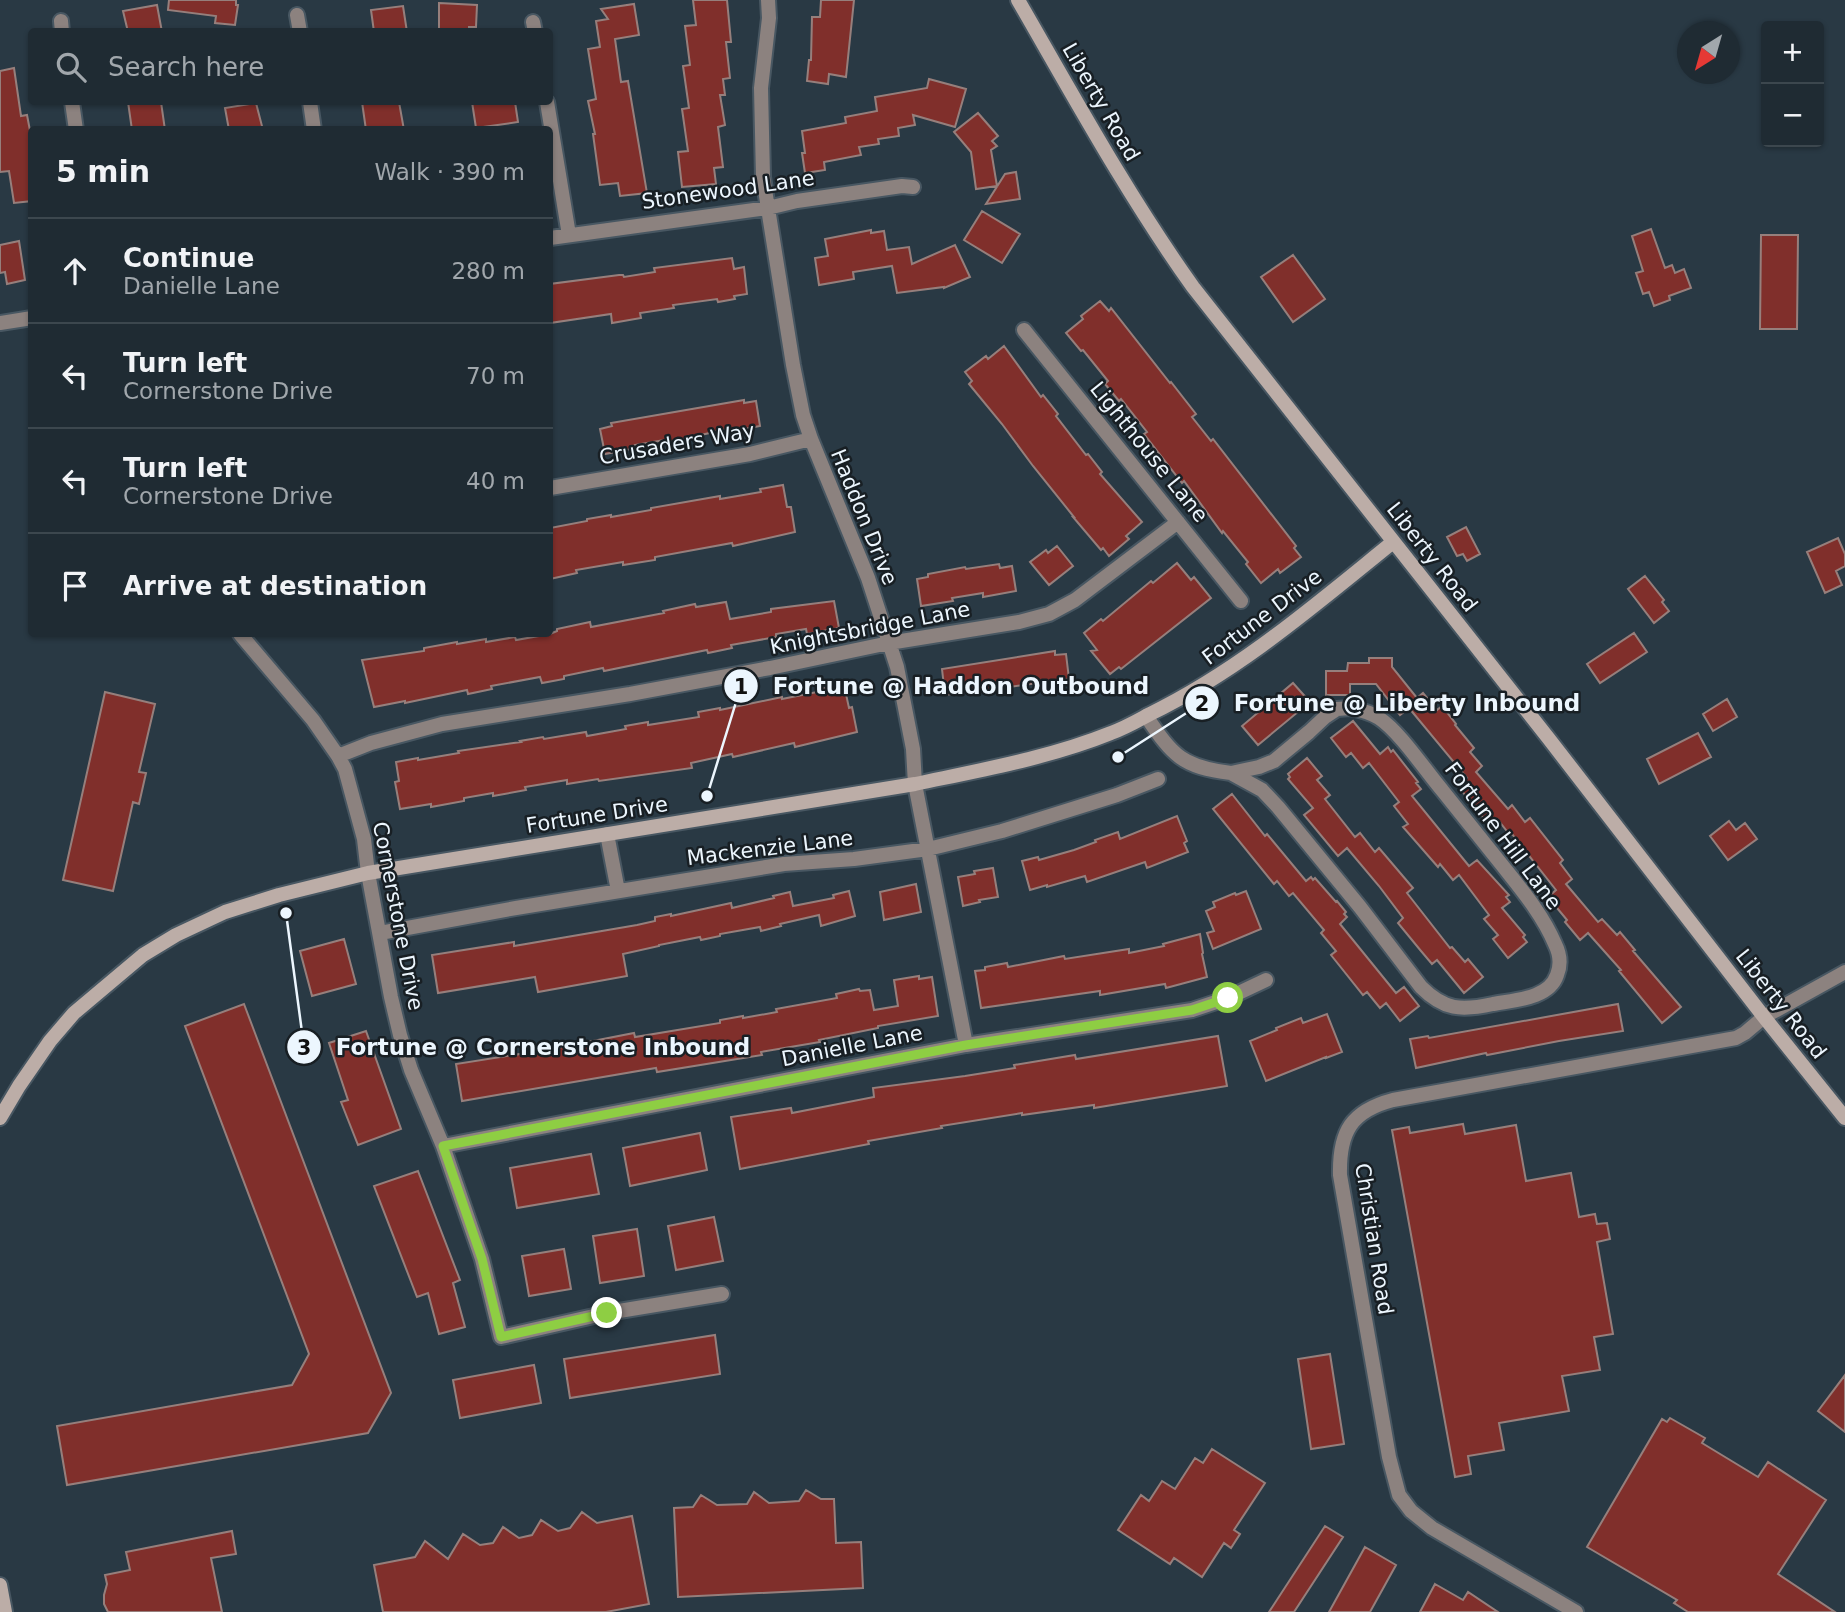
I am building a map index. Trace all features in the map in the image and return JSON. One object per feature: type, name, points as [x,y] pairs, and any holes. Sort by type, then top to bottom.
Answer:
[{"type":"street","name":"Haddon Drive","points":[[768,0],[769,18],[761,88],[761,149],[763,177],[793,365],[803,415],[811,439],[868,578],[897,667],[907,710],[915,784],[966,1045]]},
{"type":"street","name":"Liberty Road","points":[[1018,0],[1129,192],[1193,288],[1845,1118]]},
{"type":"street","points":[[297,15],[299,28]]},
{"type":"street","points":[[72,105],[75,126]]},
{"type":"street","points":[[310,105],[313,126]]},
{"type":"street","points":[[547,105],[551,126]]},
{"type":"street","points":[[553,139],[569,236]]},
{"type":"street","name":"Stonewood Lane","points":[[553,238],[914,187]]},
{"type":"street","points":[[0,323],[28,319]]},
{"type":"street","name":"Lighthouse Lane","points":[[1024,330],[1241,601]]},
{"type":"street","name":"Crusaders Way","points":[[553,487],[750,454],[811,439]]},
{"type":"street","name":"Knightsbridge Lane","points":[[338,756],[371,743],[442,724],[655,689],[889,643],[1019,622],[1049,614],[1074,600],[1178,522]]},
{"type":"street","name":"Fortune Drive","points":[[0,1118],[50,1041],[74,1013],[143,955],[176,935],[225,912],[279,895],[368,873],[915,784],[1060,750],[1113,733],[1188,695],[1246,658],[1296,621],[1393,542]]},
{"type":"street","name":"Cornerstone Drive","points":[[243,637],[313,720],[345,769],[364,839],[368,873],[400,1035],[416,1083],[443,1146],[482,1259],[501,1337],[607,1313],[722,1294]]},
{"type":"street","name":"Fortune Hill Lane","points":[[1146,716],[1163,741],[1193,766],[1231,772],[1262,790],[1360,907],[1420,986],[1443,1005],[1457,1008],[1481,1007],[1532,996],[1546,989],[1556,978],[1560,964],[1557,946],[1542,919],[1403,742],[1381,719],[1364,710],[1337,709],[1273,761],[1259,767],[1231,772]]},
{"type":"street","name":"Mackenzie Lane","points":[[380,933],[784,864],[854,859],[928,849],[1002,831],[1117,795],[1158,779]]},
{"type":"street","points":[[607,834],[618,891]]},
{"type":"street","name":"Christian Road","points":[[1576,1612],[1432,1528],[1411,1511],[1399,1495],[1389,1457],[1340,1175],[1340,1158],[1347,1129],[1358,1115],[1378,1104],[1393,1100],[1736,1038],[1764,1017],[1845,972]]},
{"type":"street","name":"Danielle Lane","points":[[443,1146],[966,1045],[1192,1010],[1228,998],[1266,980]]},
{"type":"street","points":[[0,1585],[5,1612]]},
{"type":"building","points":[[169,0],[236,0],[238,5],[235,25],[215,23],[216,16],[168,10]]},
{"type":"building","points":[[693,0],[727,0],[731,42],[726,42],[730,78],[723,79],[725,95],[720,95],[725,125],[718,127],[723,167],[714,168],[716,184],[682,187],[678,152],[688,151],[682,109],[689,108],[683,66],[690,65],[685,26],[696,25]]},
{"type":"building","points":[[821,0],[854,0],[846,77],[829,74],[828,84],[807,81],[811,60],[812,17],[820,17]]},
{"type":"building","points":[[439,3],[477,5],[476,27],[439,28]]},
{"type":"building","points":[[634,4],[639,35],[615,39],[621,82],[628,81],[647,193],[620,196],[618,183],[600,185],[595,134],[588,101],[596,99],[588,49],[600,47],[596,21],[608,19],[601,9]]},
{"type":"building","points":[[157,5],[161,28],[127,28],[123,11]]},
{"type":"building","points":[[403,6],[406,28],[373,28],[371,10]]},
{"type":"building","points":[[14,68],[21,116],[27,115],[28,201],[14,203],[9,171],[0,172],[0,71]]},
{"type":"building","points":[[929,79],[966,89],[955,127],[913,115],[915,125],[898,128],[899,136],[878,139],[879,144],[859,147],[861,155],[824,162],[825,170],[805,173],[802,131],[846,123],[845,117],[877,111],[875,97],[927,88]]},
{"type":"building","points":[[128,105],[161,105],[164,126],[131,126]]},
{"type":"building","points":[[257,105],[262,126],[228,126],[225,108]]},
{"type":"building","points":[[362,105],[400,105],[403,126],[365,126]]},
{"type":"building","points":[[472,105],[515,105],[518,122],[476,126]]},
{"type":"building","points":[[978,113],[998,136],[992,141],[997,146],[991,150],[997,186],[976,189],[971,152],[954,132]]},
{"type":"building","points":[[1016,172],[1020,199],[986,204],[1005,174]]},
{"type":"building","points":[[982,211],[1020,234],[1002,263],[964,240]]},
{"type":"building","points":[[1651,229],[1665,268],[1672,265],[1675,273],[1684,269],[1691,288],[1669,296],[1670,300],[1654,306],[1649,292],[1643,294],[1636,273],[1643,271],[1632,236]]},
{"type":"building","points":[[871,230],[871,233],[884,231],[887,250],[909,247],[912,264],[955,245],[970,277],[944,288],[897,293],[892,266],[853,272],[854,279],[819,285],[815,258],[828,256],[825,239]]},
{"type":"building","points":[[1761,235],[1798,235],[1797,329],[1760,329]]},
{"type":"building","points":[[19,241],[25,280],[7,284],[5,272],[0,273],[0,245]]},
{"type":"building","points":[[1293,255],[1325,299],[1293,322],[1261,277]]},
{"type":"building","points":[[732,258],[734,269],[744,267],[747,294],[718,302],[717,299],[673,305],[674,308],[640,313],[641,318],[612,323],[611,314],[553,323],[553,284],[619,275],[624,277],[655,272],[654,268]]},
{"type":"building","points":[[1100,301],[1109,311],[1111,308],[1171,382],[1196,414],[1192,417],[1211,441],[1213,439],[1296,546],[1294,548],[1301,557],[1280,573],[1278,569],[1261,583],[1246,564],[1248,562],[1144,434],[1147,432],[1121,399],[1119,401],[1105,384],[1108,381],[1066,333]]},
{"type":"building","points":[[1004,346],[1041,397],[1043,395],[1058,414],[1056,416],[1086,455],[1088,454],[1102,472],[1100,474],[1142,522],[1126,536],[1129,539],[1109,556],[1073,517],[969,384],[972,381],[965,372]]},
{"type":"building","points":[[744,400],[744,403],[756,401],[760,426],[728,432],[727,429],[666,443],[665,440],[635,445],[636,448],[605,454],[600,429],[612,426],[611,423]]},
{"type":"building","points":[[783,485],[787,507],[791,507],[795,532],[733,546],[732,543],[655,557],[655,560],[576,570],[577,573],[553,578],[553,527],[720,496],[720,499],[761,492],[760,489]]},
{"type":"building","points":[[1466,527],[1480,554],[1467,561],[1463,554],[1457,556],[1447,537]]},
{"type":"building","points":[[1838,538],[1845,554],[1845,566],[1836,571],[1842,585],[1825,593],[1807,552]]},
{"type":"building","points":[[1057,546],[1073,566],[1049,585],[1030,562],[1046,550],[1048,553]]},
{"type":"building","points":[[1177,563],[1191,580],[1194,577],[1211,598],[1121,669],[1119,667],[1110,674],[1091,651],[1097,650],[1084,633]]},
{"type":"building","points":[[999,564],[1000,568],[1012,566],[1016,591],[983,597],[983,593],[921,606],[917,579],[928,577],[928,574],[965,567]]},
{"type":"building","points":[[1645,576],[1669,611],[1654,623],[1628,589]]},
{"type":"building","points":[[834,601],[839,628],[807,634],[806,629],[776,634],[776,637],[731,645],[732,648],[708,653],[707,650],[604,671],[603,668],[542,683],[540,677],[491,686],[492,689],[468,694],[467,690],[374,707],[362,660],[424,651],[424,648],[457,642],[553,637],[557,629],[590,622],[591,627],[695,604],[696,607],[726,602],[730,619],[771,612],[771,609]]},
{"type":"building","points":[[1634,633],[1647,652],[1600,683],[1587,664]]},
{"type":"building","points":[[1055,651],[1055,655],[1066,654],[1069,679],[1009,687],[1010,689],[945,695],[942,669]]},
{"type":"building","points":[[1369,658],[1392,658],[1392,667],[1417,698],[1423,693],[1437,710],[1442,706],[1474,748],[1470,752],[1482,766],[1476,772],[1508,809],[1512,805],[1525,822],[1530,818],[1563,860],[1560,863],[1572,879],[1566,884],[1598,922],[1602,919],[1617,935],[1620,932],[1681,1007],[1662,1023],[1588,933],[1580,940],[1548,897],[1556,890],[1498,820],[1490,826],[1458,786],[1467,778],[1409,708],[1400,715],[1376,684],[1350,684],[1350,695],[1326,695],[1326,671],[1347,671],[1348,663],[1369,663]]},
{"type":"building","points":[[1293,683],[1310,702],[1258,745],[1242,726]]},
{"type":"building","points":[[844,685],[857,732],[795,747],[794,743],[733,757],[732,754],[691,763],[692,768],[599,781],[567,784],[567,780],[493,796],[493,793],[464,798],[464,801],[431,807],[431,804],[400,809],[395,782],[399,781],[396,762],[543,737],[544,739],[586,732],[587,736],[648,722],[648,725],[699,717],[698,712],[782,699]]},
{"type":"building","points":[[105,692],[155,704],[139,772],[146,773],[139,804],[133,802],[113,891],[63,880]]},
{"type":"building","points":[[1727,699],[1737,717],[1713,731],[1703,714]]},
{"type":"building","points":[[1353,721],[1380,754],[1388,747],[1391,752],[1393,750],[1421,789],[1412,796],[1469,866],[1477,860],[1509,895],[1506,897],[1510,902],[1502,908],[1525,935],[1523,937],[1527,942],[1508,958],[1493,939],[1498,935],[1484,919],[1489,915],[1459,875],[1453,880],[1403,827],[1408,824],[1394,806],[1399,802],[1369,763],[1363,768],[1351,753],[1346,757],[1331,738]]},
{"type":"building","points":[[1698,733],[1711,757],[1659,784],[1647,759]]},
{"type":"building","points":[[1307,758],[1322,776],[1317,780],[1330,795],[1325,799],[1355,837],[1360,833],[1375,852],[1379,848],[1413,888],[1407,893],[1450,948],[1465,962],[1468,959],[1483,977],[1464,993],[1437,960],[1432,964],[1398,923],[1403,918],[1347,848],[1338,856],[1304,815],[1313,808],[1288,779],[1288,774]]},
{"type":"building","points":[[1232,794],[1306,881],[1311,877],[1313,880],[1315,878],[1337,901],[1347,917],[1340,924],[1396,993],[1404,987],[1419,1006],[1400,1021],[1386,1003],[1380,1008],[1367,992],[1363,995],[1331,955],[1336,951],[1321,933],[1324,930],[1293,893],[1289,896],[1277,881],[1274,884],[1213,809]]},
{"type":"building","points":[[1177,816],[1187,841],[1184,843],[1188,852],[1147,868],[1145,862],[1087,882],[1085,876],[1030,890],[1022,861],[1038,857],[1039,860],[1074,850],[1118,832],[1120,839]]},
{"type":"building","points":[[1729,821],[1736,830],[1745,823],[1757,839],[1728,860],[1710,836]]},
{"type":"building","points":[[993,868],[998,897],[963,906],[958,877]]},
{"type":"building","points":[[916,884],[921,912],[884,920],[880,892]]},
{"type":"building","points":[[849,891],[855,916],[821,926],[819,915],[761,931],[760,927],[701,940],[700,937],[623,954],[627,976],[538,992],[535,977],[438,993],[432,955],[514,942],[514,946],[637,925],[655,921],[655,917],[731,903],[732,908],[790,892],[793,906],[834,898],[833,895]]},
{"type":"building","points":[[1246,891],[1261,929],[1213,949],[1207,933],[1214,931],[1206,911],[1215,907],[1213,902]]},
{"type":"building","points":[[1200,934],[1207,977],[1166,988],[1165,984],[1100,995],[1100,991],[981,1008],[975,971],[985,970],[985,967],[1007,963],[1008,967],[1064,956],[1065,959],[1129,949],[1129,953],[1164,946],[1163,944]]},
{"type":"building","points":[[344,939],[356,984],[312,996],[300,951]]},
{"type":"building","points":[[919,976],[919,979],[932,977],[938,1016],[878,1026],[819,1040],[820,1042],[761,1052],[762,1055],[657,1072],[656,1068],[462,1101],[456,1064],[634,1033],[635,1037],[720,1023],[720,1020],[777,1012],[776,1009],[837,998],[836,994],[859,989],[870,990],[874,1010],[898,1006],[894,980]]},
{"type":"building","points":[[244,1004],[391,1393],[368,1433],[67,1485],[57,1426],[292,1385],[309,1354],[185,1026]]},
{"type":"building","points":[[1618,1004],[1623,1031],[1487,1055],[1486,1053],[1416,1068],[1410,1039],[1429,1038]]},
{"type":"building","points":[[1327,1014],[1342,1052],[1266,1081],[1250,1041],[1301,1018],[1303,1023]]},
{"type":"building","points":[[366,1031],[401,1129],[358,1145],[341,1102],[348,1100],[329,1043]]},
{"type":"building","points":[[1218,1036],[1227,1086],[1094,1108],[1094,1105],[1022,1113],[941,1126],[942,1128],[868,1141],[869,1144],[740,1169],[731,1117],[791,1108],[792,1113],[874,1097],[873,1088],[1015,1068],[1014,1065],[1075,1055],[1076,1059]]},
{"type":"building","points":[[1463,1124],[1465,1134],[1516,1125],[1526,1181],[1571,1173],[1579,1217],[1595,1214],[1597,1224],[1607,1223],[1610,1239],[1597,1242],[1613,1334],[1594,1337],[1600,1370],[1562,1376],[1569,1411],[1499,1423],[1504,1450],[1468,1456],[1471,1474],[1455,1477],[1392,1130],[1409,1127],[1410,1133]]},
{"type":"building","points":[[700,1133],[707,1170],[630,1186],[623,1148]]},
{"type":"building","points":[[591,1154],[599,1194],[517,1208],[510,1168]]},
{"type":"building","points":[[418,1171],[460,1280],[453,1283],[465,1327],[439,1334],[428,1293],[417,1297],[374,1186]]},
{"type":"building","points":[[714,1217],[723,1261],[676,1270],[668,1226]]},
{"type":"building","points":[[637,1229],[644,1276],[600,1283],[593,1236]]},
{"type":"building","points":[[564,1249],[571,1289],[529,1296],[522,1256]]},
{"type":"building","points":[[715,1335],[720,1374],[570,1398],[564,1359]]},
{"type":"building","points":[[1330,1354],[1344,1444],[1311,1449],[1298,1359]]},
{"type":"building","points":[[534,1365],[541,1403],[460,1418],[453,1380]]},
{"type":"building","points":[[1845,1375],[1845,1432],[1818,1411]]},
{"type":"building","points":[[1670,1418],[1705,1438],[1702,1443],[1758,1477],[1768,1462],[1826,1500],[1778,1574],[1835,1612],[1688,1612],[1674,1603],[1677,1600],[1587,1547],[1662,1419],[1667,1422]]},
{"type":"building","points":[[1212,1449],[1265,1483],[1234,1530],[1240,1534],[1231,1548],[1224,1543],[1202,1577],[1174,1558],[1170,1564],[1118,1530],[1141,1495],[1149,1501],[1162,1481],[1175,1489],[1195,1458],[1203,1463]]},
{"type":"building","points":[[806,1490],[821,1499],[834,1499],[836,1543],[861,1542],[863,1588],[678,1597],[674,1508],[693,1507],[701,1495],[717,1505],[747,1504],[754,1492],[769,1503],[799,1501]]},
{"type":"building","points":[[582,1512],[597,1523],[632,1516],[649,1604],[606,1612],[383,1612],[374,1565],[415,1557],[425,1541],[448,1559],[463,1534],[480,1545],[493,1543],[503,1527],[519,1538],[532,1535],[541,1520],[558,1531],[570,1528]]},
{"type":"building","points":[[1325,1526],[1343,1537],[1294,1612],[1269,1612]]},
{"type":"building","points":[[232,1531],[236,1554],[211,1558],[222,1612],[108,1612],[104,1604],[107,1584],[105,1575],[130,1570],[126,1552]]},
{"type":"building","points":[[1365,1547],[1396,1565],[1370,1612],[1329,1612]]},
{"type":"building","points":[[1435,1584],[1463,1600],[1468,1592],[1498,1612],[1420,1612]]},
{"type":"place","name":"Fortune @ Liberty Inbound","points":[[1118,757]]},
{"type":"place","name":"Fortune @ Haddon Outbound","points":[[707,796]]},
{"type":"place","name":"Fortune @ Cornerstone Inbound","points":[[286,913]]},
{"type":"route","points":[[607,1313],[501,1337],[482,1259],[443,1146],[966,1045],[1192,1010],[1228,998]]}]
